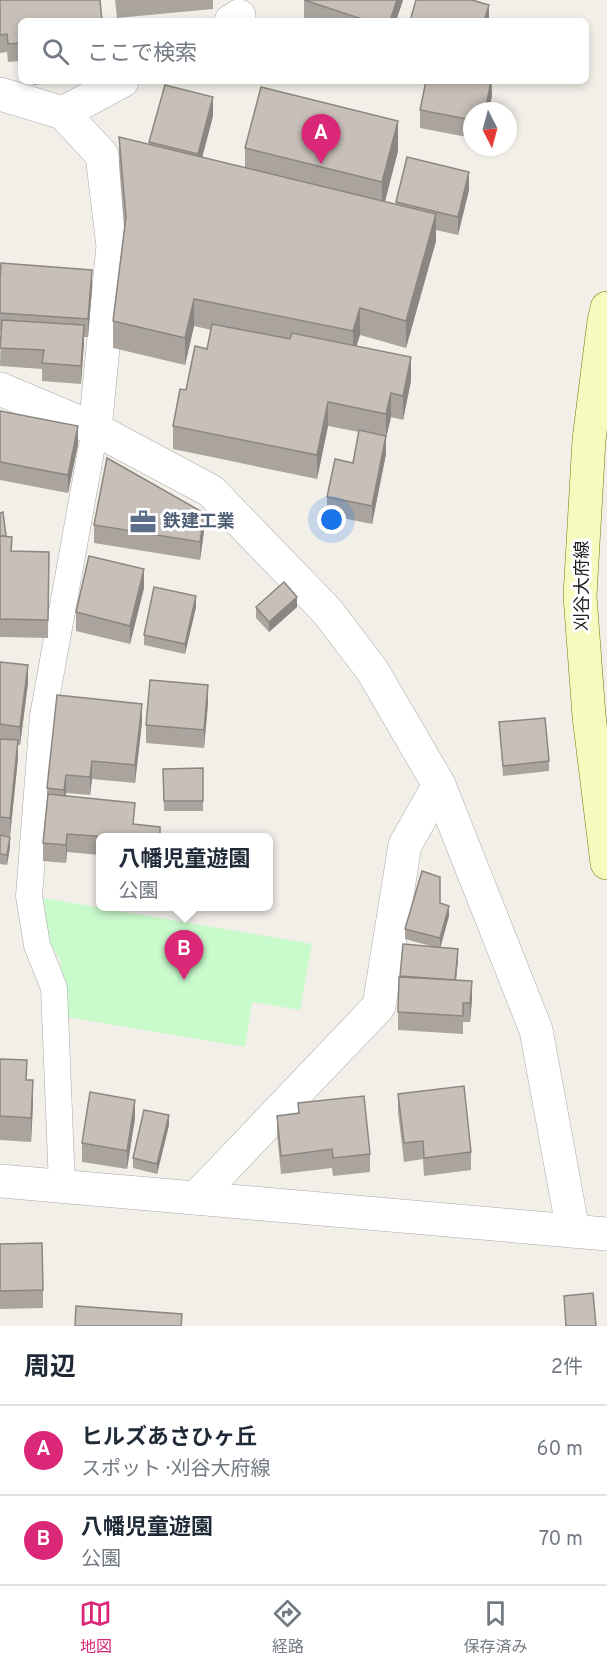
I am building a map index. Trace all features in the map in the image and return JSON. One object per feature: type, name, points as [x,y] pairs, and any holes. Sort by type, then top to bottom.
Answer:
[{"type":"main road","name":"刈谷大府線","points":[[607,309],[589,440],[580,596],[589,716],[607,863]]},
{"type":"street","points":[[63,113],[116,84]]},
{"type":"street","points":[[0,94],[63,113],[102,155],[113,246],[95,429]]},
{"type":"street","points":[[0,388],[95,429],[212,490],[327,611],[372,670],[440,784],[536,1030],[573,1231]]},
{"type":"street","points":[[196,1198],[379,1006],[405,845],[440,784]]},
{"type":"street","points":[[0,1181],[607,1234]]},
{"type":"lane","points":[[62,1186],[54,988],[37,945],[29,896],[43,716],[95,429]]},
{"type":"green space","points":[[44,898],[96,907],[96,911],[120,911],[312,944],[300,1010],[252,1002],[245,1047],[67,1017],[60,959],[42,932]]},
{"type":"building","points":[[0,0],[100,0],[102,18],[18,18],[18,43],[8,44],[7,34],[0,35]]},
{"type":"building","points":[[304,0],[397,0],[391,18],[359,18]]},
{"type":"building","points":[[416,0],[472,0],[489,5],[485,18],[411,18]]},
{"type":"building","points":[[425,84],[490,84],[487,102],[463,102],[463,118],[420,110]]},
{"type":"building","points":[[165,85],[213,97],[198,154],[149,142]]},
{"type":"building","points":[[261,87],[398,121],[382,182],[245,148]]},
{"type":"building","points":[[119,137],[436,214],[406,321],[360,308],[353,331],[194,299],[185,338],[113,321],[126,217]]},
{"type":"building","points":[[407,157],[469,172],[458,217],[396,202]]},
{"type":"building","points":[[1,263],[92,270],[88,319],[0,313]]},
{"type":"building","points":[[2,320],[84,325],[81,366],[42,363],[44,350],[0,348]]},
{"type":"building","points":[[212,324],[290,339],[292,333],[411,357],[403,396],[391,393],[386,414],[328,402],[317,455],[173,426],[180,389],[186,390],[195,346],[207,349]]},
{"type":"building","points":[[0,411],[78,426],[68,475],[0,462]]},
{"type":"building","points":[[359,430],[386,436],[372,506],[327,497],[335,459],[353,463]]},
{"type":"building","points":[[107,458],[204,513],[200,542],[94,525]]},
{"type":"building","points":[[3,512],[6,536],[0,536],[0,513]]},
{"type":"building","points":[[0,536],[12,537],[11,551],[49,552],[48,620],[0,619]]},
{"type":"building","points":[[89,556],[144,569],[130,626],[76,612]]},
{"type":"building","points":[[284,582],[297,597],[269,622],[256,607]]},
{"type":"building","points":[[154,587],[196,596],[185,644],[144,635]]},
{"type":"building","points":[[0,662],[28,665],[20,727],[0,724]]},
{"type":"building","points":[[150,680],[208,685],[204,730],[146,725]]},
{"type":"building","points":[[57,695],[142,704],[135,765],[92,761],[90,777],[66,775],[64,790],[47,788]]},
{"type":"building","points":[[545,718],[549,761],[503,766],[499,722]]},
{"type":"building","points":[[0,739],[18,740],[10,818],[0,817]]},
{"type":"building","points":[[203,768],[203,801],[164,801],[163,769]]},
{"type":"building","points":[[48,794],[135,803],[133,824],[160,827],[160,833],[96,833],[96,836],[67,834],[66,845],[43,843]]},
{"type":"building","points":[[0,835],[10,837],[7,855],[0,854]]},
{"type":"building","points":[[422,871],[440,877],[440,903],[449,906],[440,938],[405,929]]},
{"type":"building","points":[[403,944],[458,949],[455,980],[400,976]]},
{"type":"building","points":[[399,977],[472,981],[470,1003],[463,1003],[463,1016],[398,1012]]},
{"type":"building","points":[[0,1059],[27,1060],[26,1080],[33,1080],[31,1118],[0,1116]]},
{"type":"building","points":[[464,1086],[471,1152],[424,1158],[423,1141],[404,1143],[398,1094]]},
{"type":"building","points":[[90,1092],[135,1100],[127,1151],[82,1143]]},
{"type":"building","points":[[364,1096],[370,1154],[333,1158],[332,1149],[281,1156],[277,1116],[299,1113],[298,1103]]},
{"type":"building","points":[[144,1110],[169,1115],[157,1164],[133,1158]]},
{"type":"building","points":[[42,1243],[43,1290],[0,1291],[0,1244]]},
{"type":"building","points":[[593,1293],[596,1326],[566,1326],[564,1296]]},
{"type":"building","points":[[76,1306],[182,1314],[181,1326],[75,1326]]},
{"type":"place","name":"ヒルズあさひヶ丘","points":[[321,164]]},
{"type":"place","name":"鉄建工業","points":[[143,522]]},
{"type":"place","name":"八幡児童遊園","points":[[184,980]]}]
